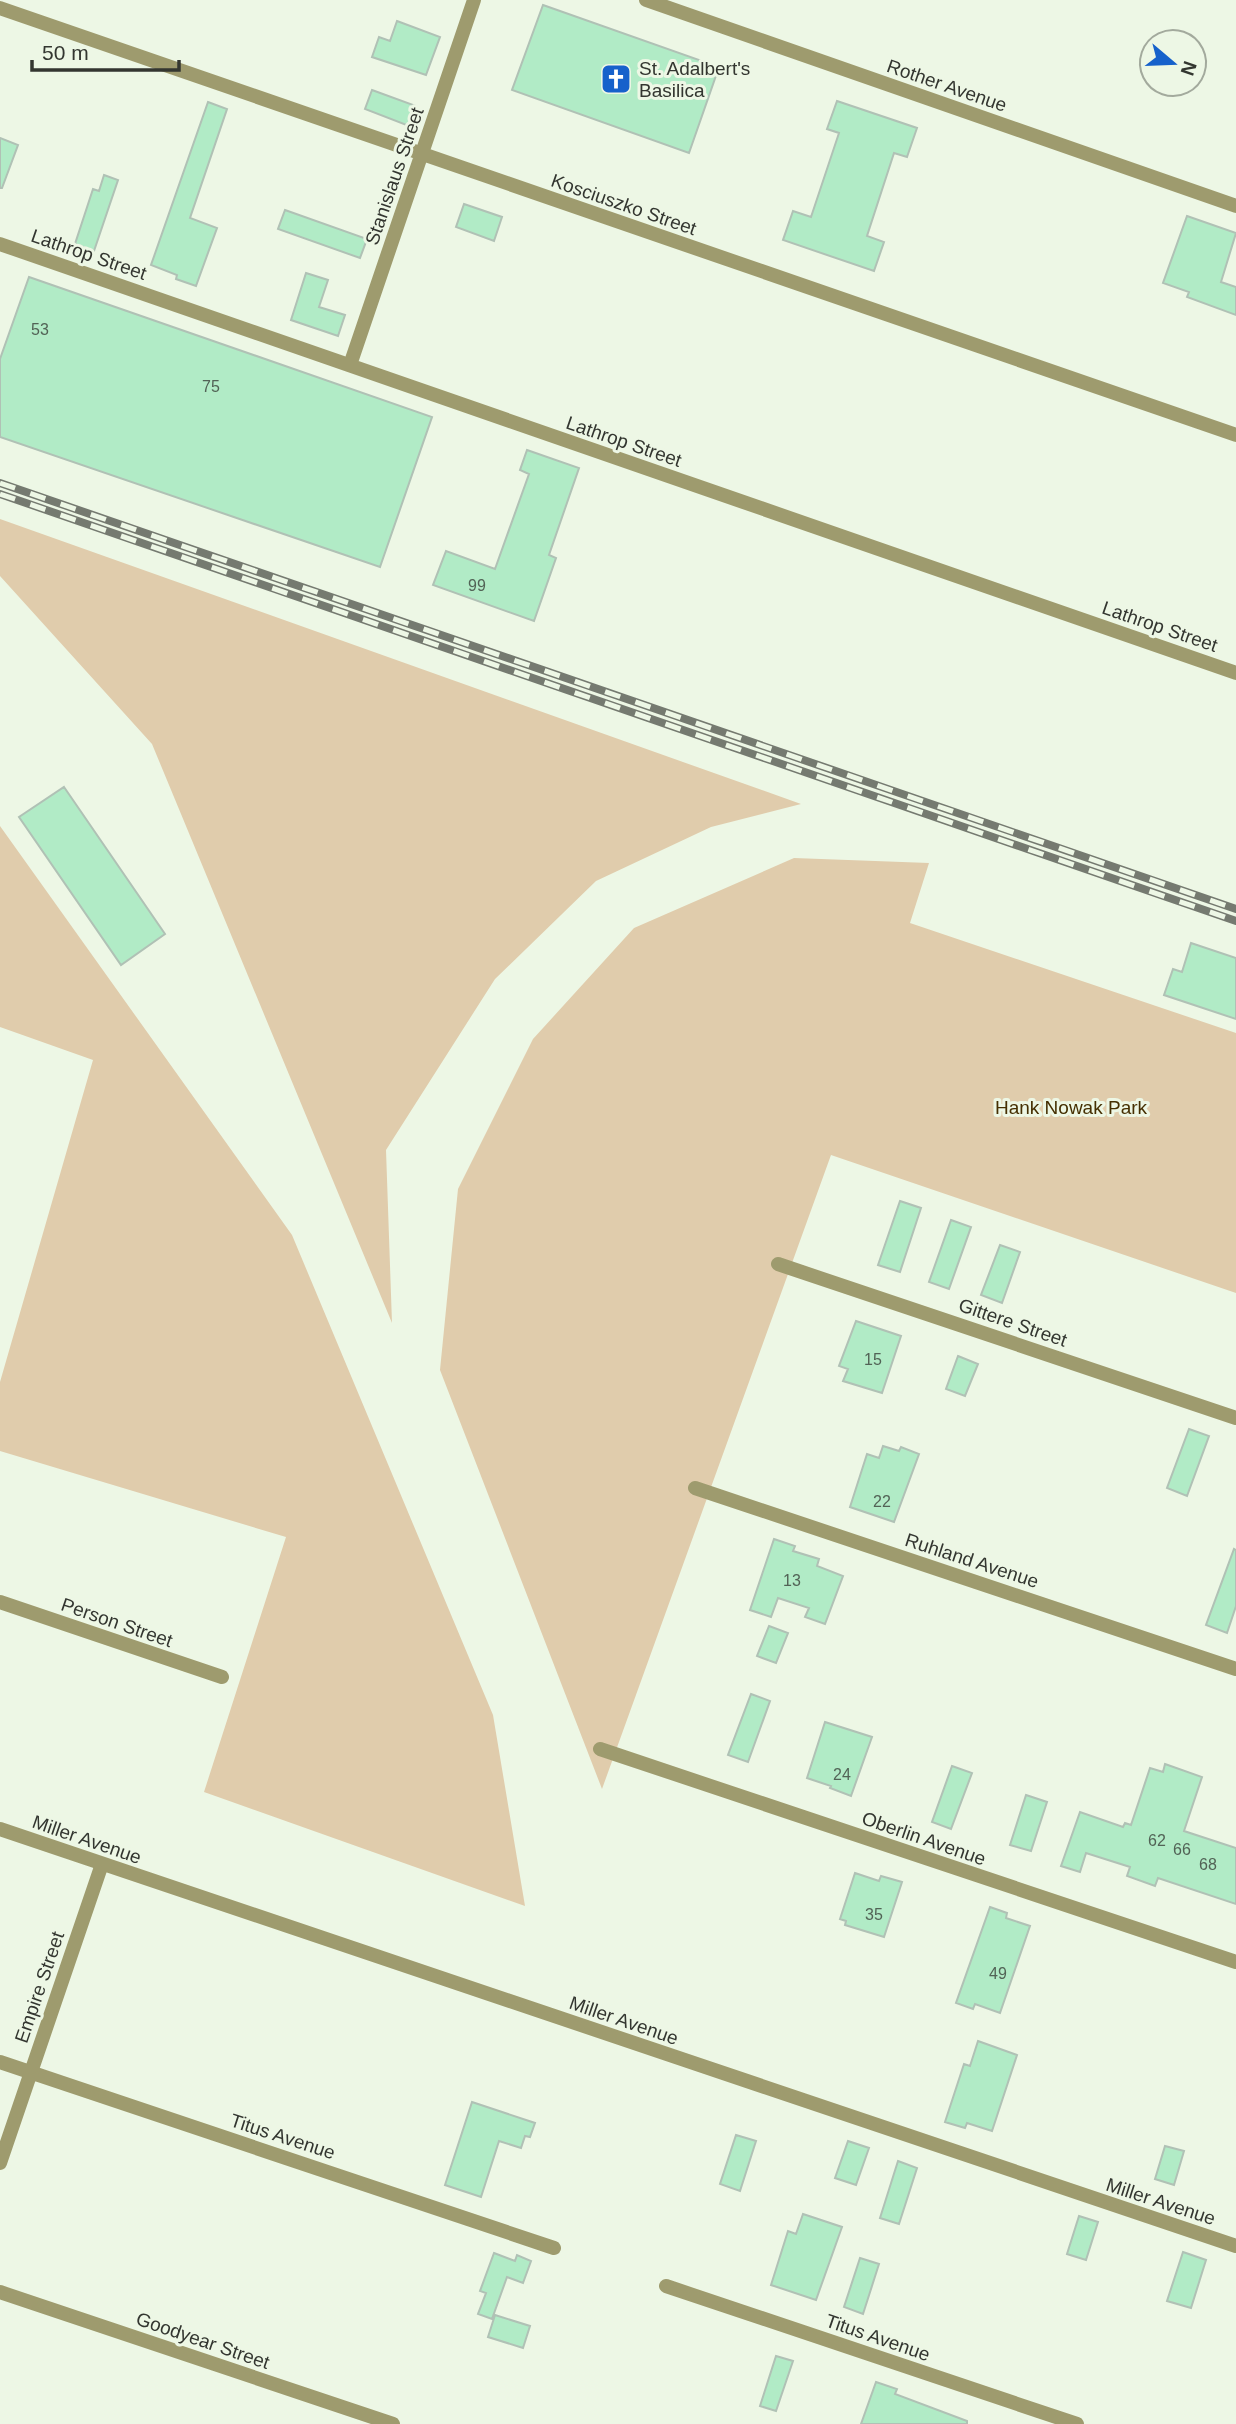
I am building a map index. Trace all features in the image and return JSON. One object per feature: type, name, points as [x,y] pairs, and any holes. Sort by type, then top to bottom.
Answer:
[{"type":"street","name":"Stanislaus Street","points":[[350,365],[474,0]]},
{"type":"street","name":"Rother Avenue","points":[[646,0],[1236,206]]},
{"type":"street","name":"Kosciuszko Street","points":[[0,8],[1236,435]]},
{"type":"street","name":"Lathrop Street","points":[[0,244],[1236,673]]},
{"type":"street","name":"Gittere Street","points":[[778,1264],[1236,1418]]},
{"type":"street","name":"Ruhland Avenue","points":[[695,1488],[1236,1669]]},
{"type":"street","name":"Person Street","points":[[0,1602],[222,1678]]},
{"type":"street","name":"Oberlin Avenue","points":[[600,1749],[1236,1962]]},
{"type":"street","name":"Miller Avenue","points":[[0,1829],[1236,2246]]},
{"type":"street","name":"Empire Street","points":[[0,2163],[102,1864]]},
{"type":"street","name":"Titus Avenue","points":[[0,2062],[554,2248]]},
{"type":"street","name":"Titus Avenue","points":[[666,2286],[1077,2424]]},
{"type":"street","name":"Goodyear Street","points":[[0,2292],[393,2424]]},
{"type":"green space","points":[[0,519],[801,804],[711,827],[596,881],[495,979],[386,1150],[392,1323],[152,744],[0,576]]},
{"type":"green space","points":[[0,826],[292,1235],[493,1715],[525,1906],[204,1792],[286,1537],[0,1451],[0,1382],[93,1060],[0,1027]]},
{"type":"green space","name":"Hank Nowak Park","points":[[794,858],[929,863],[910,923],[1236,1033],[1236,1293],[831,1155],[602,1789],[440,1370],[458,1189],[533,1039],[634,928]]},
{"type":"building","name":"St. Adalbert's Basilica","points":[[543,5],[719,67],[689,153],[512,90]]},
{"type":"building","points":[[397,21],[440,37],[426,75],[372,57],[379,37],[390,41]]},
{"type":"building","points":[[372,90],[416,106],[409,126],[365,109]]},
{"type":"building","points":[[837,101],[917,128],[907,157],[894,153],[867,236],[884,242],[874,271],[783,240],[793,211],[811,217],[839,133],[827,129]]},
{"type":"building","points":[[208,102],[227,109],[190,218],[217,228],[196,286],[176,279],[177,275],[151,265]]},
{"type":"building","points":[[0,138],[18,145],[2,188],[0,188]]},
{"type":"building","points":[[104,175],[118,180],[94,251],[75,244],[93,189],[99,191]]},
{"type":"building","points":[[464,204],[502,217],[494,241],[456,227]]},
{"type":"building","points":[[285,210],[367,239],[360,258],[278,229]]},
{"type":"building","points":[[1187,216],[1236,233],[1221,282],[1236,287],[1236,315],[1187,297],[1189,292],[1163,283]]},
{"type":"building","points":[[306,273],[328,280],[319,307],[345,315],[338,336],[291,320]]},
{"type":"building","points":[[29,277],[432,417],[380,567],[0,437],[0,359]]},
{"type":"building","points":[[527,450],[579,468],[549,555],[556,558],[534,621],[433,585],[446,551],[495,569],[529,474],[520,470]]},
{"type":"building","points":[[64,787],[165,934],[121,965],[19,817]]},
{"type":"building","points":[[1191,943],[1236,958],[1236,1019],[1164,995],[1173,969],[1182,972]]},
{"type":"building","points":[[900,1201],[921,1208],[900,1272],[878,1265]]},
{"type":"building","points":[[951,1220],[971,1227],[949,1289],[929,1282]]},
{"type":"building","points":[[1000,1245],[1020,1252],[1002,1303],[981,1295]]},
{"type":"building","points":[[856,1321],[901,1336],[882,1393],[843,1381],[848,1369],[839,1366]]},
{"type":"building","points":[[958,1356],[978,1364],[965,1396],[946,1389]]},
{"type":"building","points":[[1189,1429],[1209,1436],[1187,1496],[1167,1488]]},
{"type":"building","points":[[883,1446],[899,1451],[901,1447],[919,1454],[894,1522],[850,1507],[867,1454],[879,1458]]},
{"type":"building","points":[[774,1539],[795,1546],[793,1551],[819,1559],[817,1566],[843,1576],[825,1624],[805,1617],[809,1608],[778,1598],[771,1617],[750,1610]]},
{"type":"building","points":[[1234,1549],[1236,1606],[1227,1633],[1206,1625]]},
{"type":"building","points":[[769,1626],[788,1633],[776,1663],[757,1656]]},
{"type":"building","points":[[751,1694],[770,1701],[748,1762],[728,1755]]},
{"type":"building","points":[[825,1722],[872,1737],[851,1796],[807,1778]]},
{"type":"building","points":[[1165,1764],[1202,1777],[1184,1831],[1236,1848],[1236,1904],[1158,1878],[1155,1886],[1127,1876],[1130,1867],[1086,1853],[1080,1872],[1061,1866],[1080,1812],[1123,1827],[1125,1823],[1131,1825],[1150,1768],[1163,1772]]},
{"type":"building","points":[[952,1766],[972,1773],[951,1829],[932,1822]]},
{"type":"building","points":[[1026,1795],[1047,1802],[1031,1851],[1010,1845]]},
{"type":"building","points":[[855,1873],[879,1881],[881,1876],[902,1882],[884,1937],[845,1925],[846,1921],[840,1919]]},
{"type":"building","points":[[990,1907],[1007,1913],[1006,1918],[1030,1926],[1000,2013],[975,2004],[973,2009],[956,2003]]},
{"type":"building","points":[[978,2041],[1017,2055],[992,2131],[967,2123],[965,2128],[945,2122],[964,2064],[970,2066]]},
{"type":"building","points":[[472,2102],[535,2123],[530,2137],[525,2136],[521,2148],[499,2141],[481,2197],[445,2185]]},
{"type":"building","points":[[736,2135],[756,2141],[740,2191],[720,2184]]},
{"type":"building","points":[[848,2141],[869,2148],[856,2185],[835,2178]]},
{"type":"building","points":[[1165,2146],[1184,2151],[1174,2185],[1155,2179]]},
{"type":"building","points":[[898,2161],[917,2168],[899,2224],[880,2218]]},
{"type":"building","points":[[803,2214],[842,2227],[816,2300],[771,2285],[788,2231],[796,2234]]},
{"type":"building","points":[[1079,2216],[1098,2222],[1086,2260],[1067,2254]]},
{"type":"building","points":[[1183,2252],[1206,2260],[1191,2308],[1167,2301]]},
{"type":"building","points":[[494,2253],[515,2261],[517,2255],[531,2261],[523,2283],[507,2277],[492,2319],[478,2314],[486,2293],[480,2291]]},
{"type":"building","points":[[860,2258],[879,2264],[863,2314],[844,2307]]},
{"type":"building","points":[[495,2315],[530,2326],[523,2348],[488,2337]]},
{"type":"building","points":[[776,2356],[793,2361],[776,2411],[760,2406]]},
{"type":"building","points":[[876,2382],[897,2389],[895,2394],[967,2421],[967,2424],[861,2424]]},
{"type":"railway","points":[[0,483],[1236,909]]},
{"type":"railway","points":[[0,494],[1236,921]]},
{"type":"place","name":"St. Adalbert's Basilica","points":[[616,79]]}]
